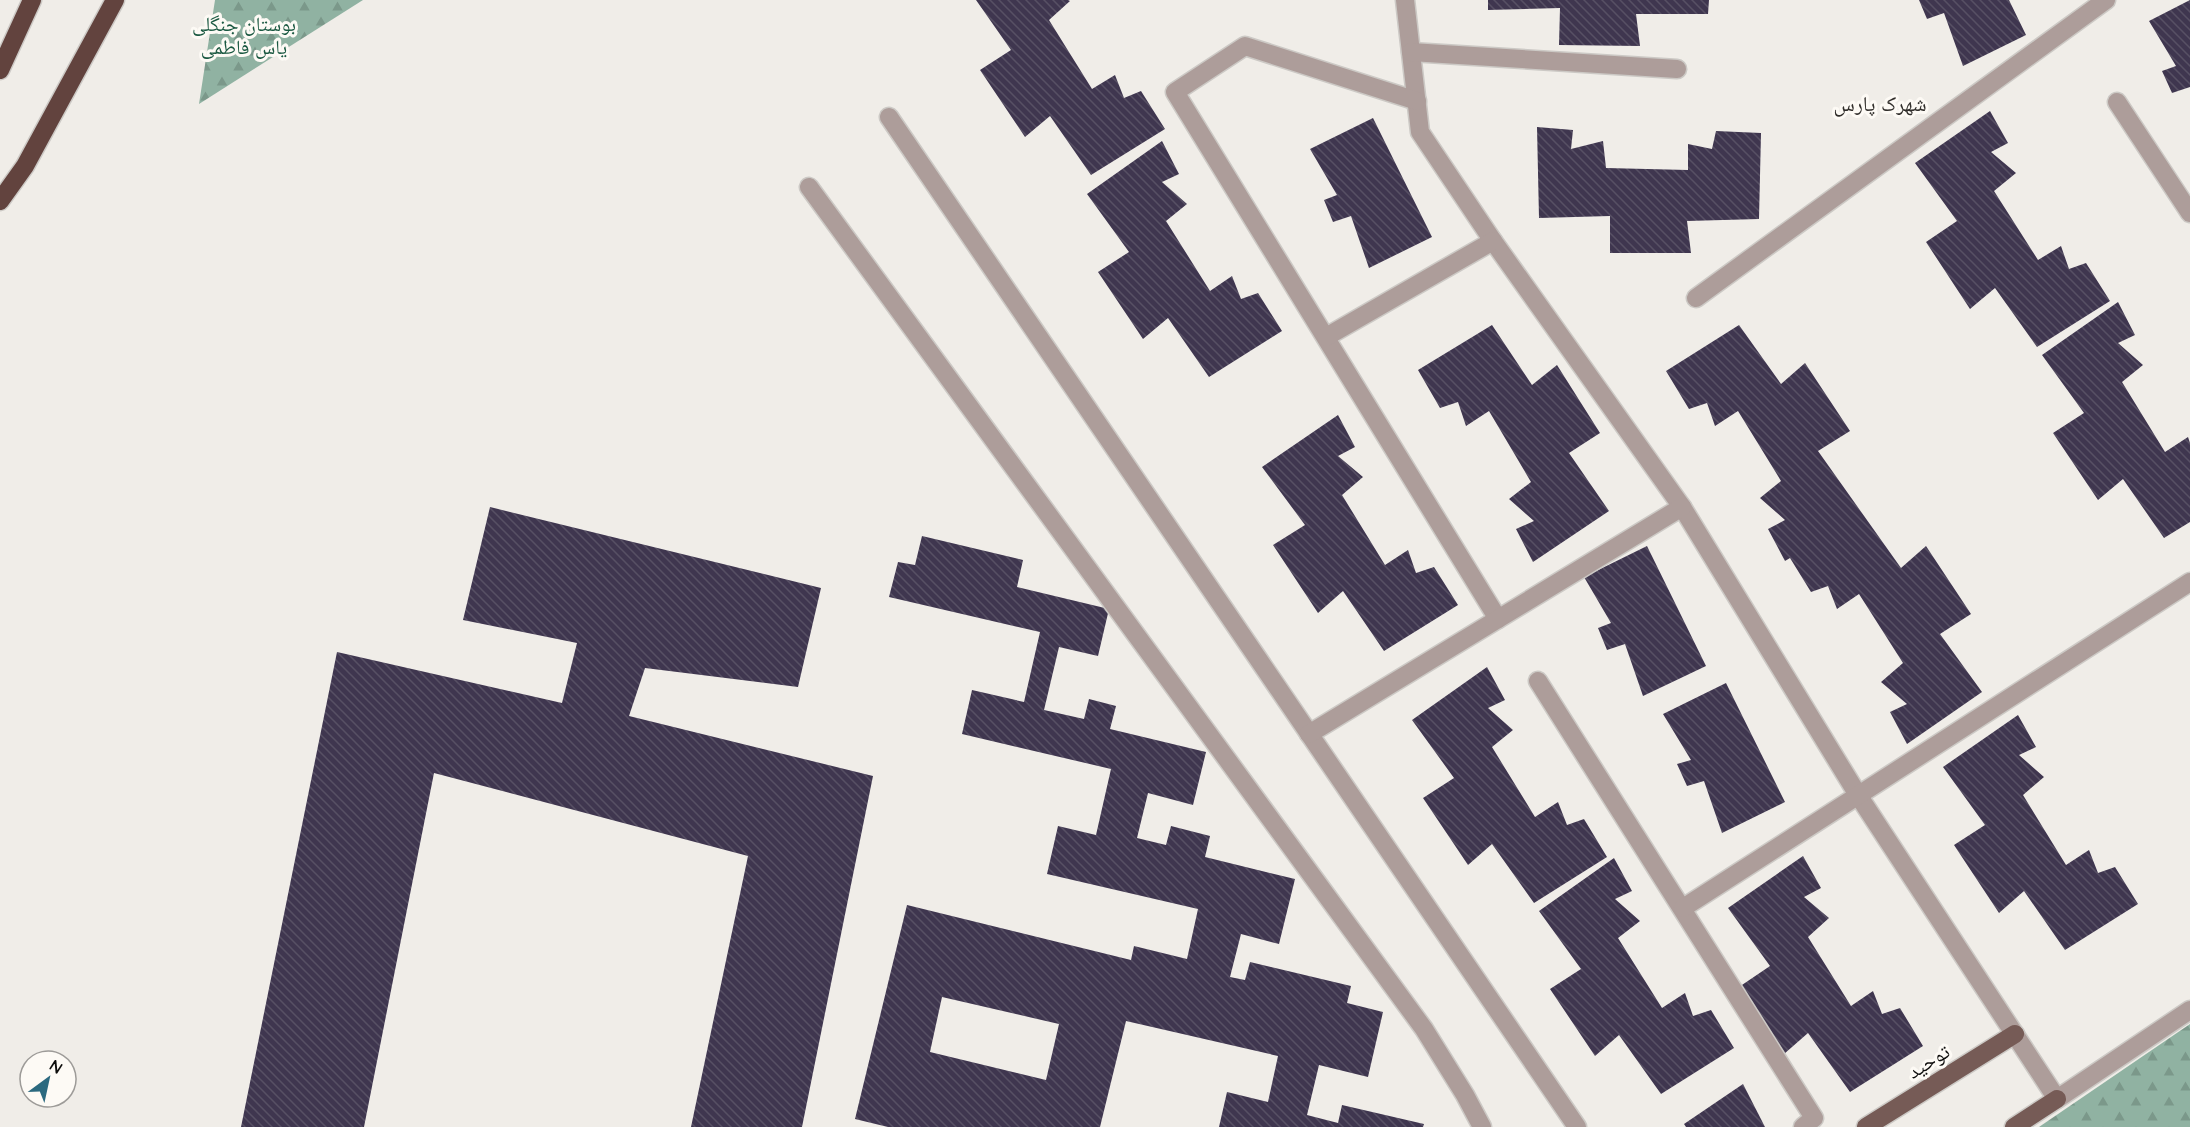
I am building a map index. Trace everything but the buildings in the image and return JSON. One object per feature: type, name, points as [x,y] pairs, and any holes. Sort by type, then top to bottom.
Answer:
[{"type":"highway","points":[[0,70],[32,0]]},
{"type":"highway","points":[[0,201],[25,166],[115,0]]},
{"type":"main road","name":"توحید","points":[[1866,1127],[2015,1034]]},
{"type":"main road","points":[[2014,1127],[2057,1099]]},
{"type":"street","points":[[1405,0],[1420,132],[1493,241],[1682,507],[1858,795],[2057,1099],[2190,1010]]},
{"type":"street","points":[[1696,297],[2106,0]]},
{"type":"street","points":[[1417,101],[1245,46],[1174,92],[1498,618]]},
{"type":"street","points":[[1411,52],[1677,69]]},
{"type":"street","points":[[2116,102],[2190,213]]},
{"type":"street","points":[[889,117],[1577,1127]]},
{"type":"street","points":[[809,187],[1424,1029],[1482,1127]]},
{"type":"street","points":[[1326,337],[1493,241]]},
{"type":"street","points":[[1309,734],[1682,507]]},
{"type":"street","points":[[1683,908],[2190,582]]},
{"type":"street","points":[[1538,681],[1815,1118],[1803,1127]]},
{"type":"green space","name":"بوستان جنگلی یاس فاطمی","points":[[215,0],[363,0],[199,104]]},
{"type":"green space","points":[[2190,1024],[2190,1127],[2039,1127]]},
{"type":"district","name":"شهرک پارس","points":[[1880,103]]}]
